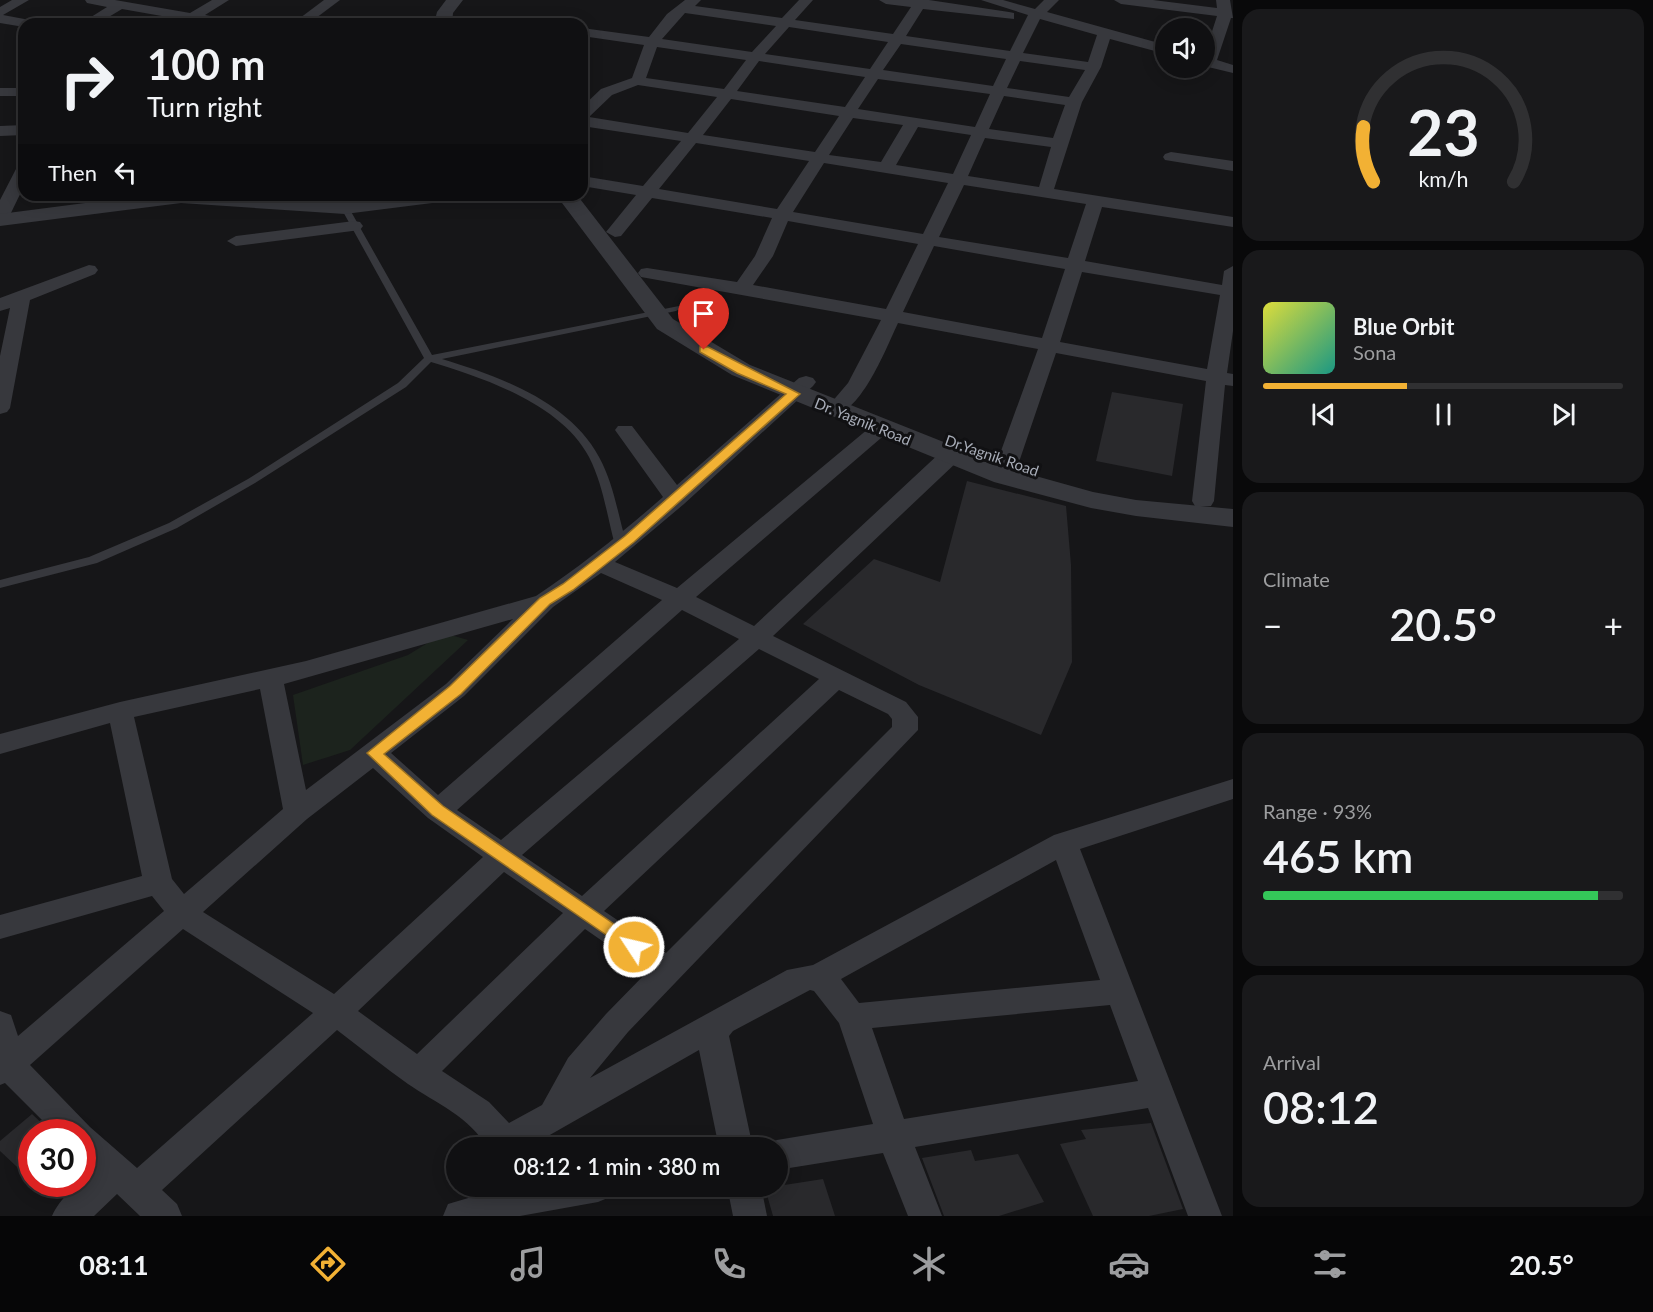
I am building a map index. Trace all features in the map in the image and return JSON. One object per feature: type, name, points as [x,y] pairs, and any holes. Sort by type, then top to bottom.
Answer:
[{"type":"street","points":[[0,12],[22,0]]},
{"type":"street","points":[[92,0],[186,18]]},
{"type":"street","points":[[199,18],[222,0]]},
{"type":"street","points":[[308,18],[333,0]]},
{"type":"street","points":[[429,18],[432,6],[438,0]]},
{"type":"street","points":[[444,18],[445,12],[455,0]]},
{"type":"street","points":[[615,232],[727,95],[754,58],[806,0]]},
{"type":"street","points":[[886,0],[920,2],[1034,17],[1104,19],[1155,43]]},
{"type":"street","points":[[988,0],[1034,17]]},
{"type":"street","points":[[841,405],[864,373],[1034,17],[1052,0]]},
{"type":"street","points":[[1120,0],[1158,6],[1227,9],[1227,38],[1215,52]]},
{"type":"street","points":[[742,288],[764,256],[782,214],[820,159],[920,2]]},
{"type":"street","points":[[638,81],[650,42],[664,24],[688,4],[786,22],[1095,67]]},
{"type":"street","points":[[97,18],[120,5]]},
{"type":"street","points":[[0,19],[18,22]]},
{"type":"street","points":[[1045,193],[1074,102],[1095,67],[1104,19]]},
{"type":"street","points":[[588,33],[1074,102]]},
{"type":"street","points":[[1215,64],[1233,69]]},
{"type":"street","points":[[588,109],[598,97],[614,86],[638,81],[1060,144]]},
{"type":"street","points":[[0,92],[18,92]]},
{"type":"street","points":[[588,122],[1233,222]]},
{"type":"street","points":[[885,169],[913,122]]},
{"type":"street","points":[[0,131],[18,130]]},
{"type":"street","points":[[1171,157],[1233,166]]},
{"type":"street","points":[[0,181],[18,178]]},
{"type":"street","points":[[588,183],[1231,291]]},
{"type":"street","points":[[0,218],[18,184]]},
{"type":"street","points":[[588,199],[647,273],[665,311]]},
{"type":"street","points":[[0,218],[131,201]]},
{"type":"street","points":[[225,201],[350,217]]},
{"type":"street","points":[[236,241],[421,201]]},
{"type":"street","name":"Dr. Yagnik Road","points":[[571,201],[665,311],[665,324],[704,350],[741,370],[800,388],[841,405],[881,428],[1004,476],[1091,500],[1147,509],[1233,518]]},
{"type":"street","points":[[1008,462],[1049,346],[1095,201]]},
{"type":"street","points":[[0,305],[89,270]]},
{"type":"street","points":[[1203,501],[1225,379],[1233,272]]},
{"type":"street","points":[[647,273],[742,288],[1225,379]]},
{"type":"street","points":[[0,408],[21,297]]},
{"type":"street","points":[[4,1067],[183,914],[297,812],[455,690],[545,601],[621,545],[800,388]]},
{"type":"street","name":"Dr.Yagnik Road","points":[[841,405],[1069,481],[1124,492],[1233,504]]},
{"type":"street","points":[[438,811],[594,670],[881,428]]},
{"type":"street","points":[[625,430],[676,499]]},
{"type":"street","points":[[69,1216],[126,1182],[336,1012],[504,854],[757,637],[950,456]]},
{"type":"street","points":[[555,1112],[579,1068],[617,1023],[905,730],[905,717],[897,708],[680,598],[598,562]]},
{"type":"street","points":[[0,744],[120,711],[389,648],[545,601]]},
{"type":"street","points":[[270,677],[297,812]]},
{"type":"street","points":[[418,1073],[584,912],[837,677]]},
{"type":"street","points":[[120,711],[158,883],[183,914],[336,1012],[418,1073],[477,1112],[494,1127],[500,1137]]},
{"type":"street","points":[[374,753],[438,811],[504,854],[667,970]]},
{"type":"street","points":[[816,978],[1064,843],[1233,789]]},
{"type":"street","points":[[1064,843],[1205,1216]]},
{"type":"street","points":[[0,927],[158,883]]},
{"type":"street","points":[[516,1137],[555,1112],[721,1024],[798,979],[816,978],[824,981],[852,1017],[893,1134],[925,1216]]},
{"type":"street","points":[[852,1017],[1120,991]]},
{"type":"street","points":[[0,1024],[4,1067],[62,1119]]},
{"type":"street","points":[[721,1024],[714,1030],[713,1040],[734,1137]]},
{"type":"street","points":[[788,1153],[1158,1092]]},
{"type":"street","points":[[96,1153],[165,1216]]},
{"type":"street","points":[[460,1216],[540,1197]]},
{"type":"street","points":[[746,1197],[750,1216]]},
{"type":"lane","points":[[350,217],[429,358],[482,374],[528,395],[572,430],[588,446],[597,463],[621,545]]},
{"type":"lane","points":[[0,584],[95,559],[176,523],[280,463],[402,385],[429,358],[665,311]]},
{"type":"shaded area","points":[[444,633],[468,640],[350,750],[303,765],[293,695],[408,655]]},
{"type":"building","points":[[1112,392],[1183,404],[1172,476],[1096,461]]},
{"type":"building","points":[[967,481],[1066,506],[1071,565],[1072,662],[1041,735],[919,685],[803,624],[874,559],[940,582]]},
{"type":"building","points":[[32,1114],[37,1119],[26,1119]]},
{"type":"building","points":[[1151,1123],[1183,1209],[1149,1216],[1093,1216],[1060,1144],[1086,1139],[1081,1130]]},
{"type":"building","points":[[18,1126],[18,1168],[0,1151],[0,1141]]},
{"type":"building","points":[[971,1150],[975,1161],[1018,1154],[1044,1202],[999,1216],[944,1216],[922,1158]]},
{"type":"building","points":[[823,1179],[835,1216],[773,1216],[768,1197],[788,1197],[788,1184]]},
{"type":"route","points":[[634,947],[504,854],[438,811],[374,753],[455,690],[545,601],[568,587],[629,539],[794,394],[704,350]]}]
